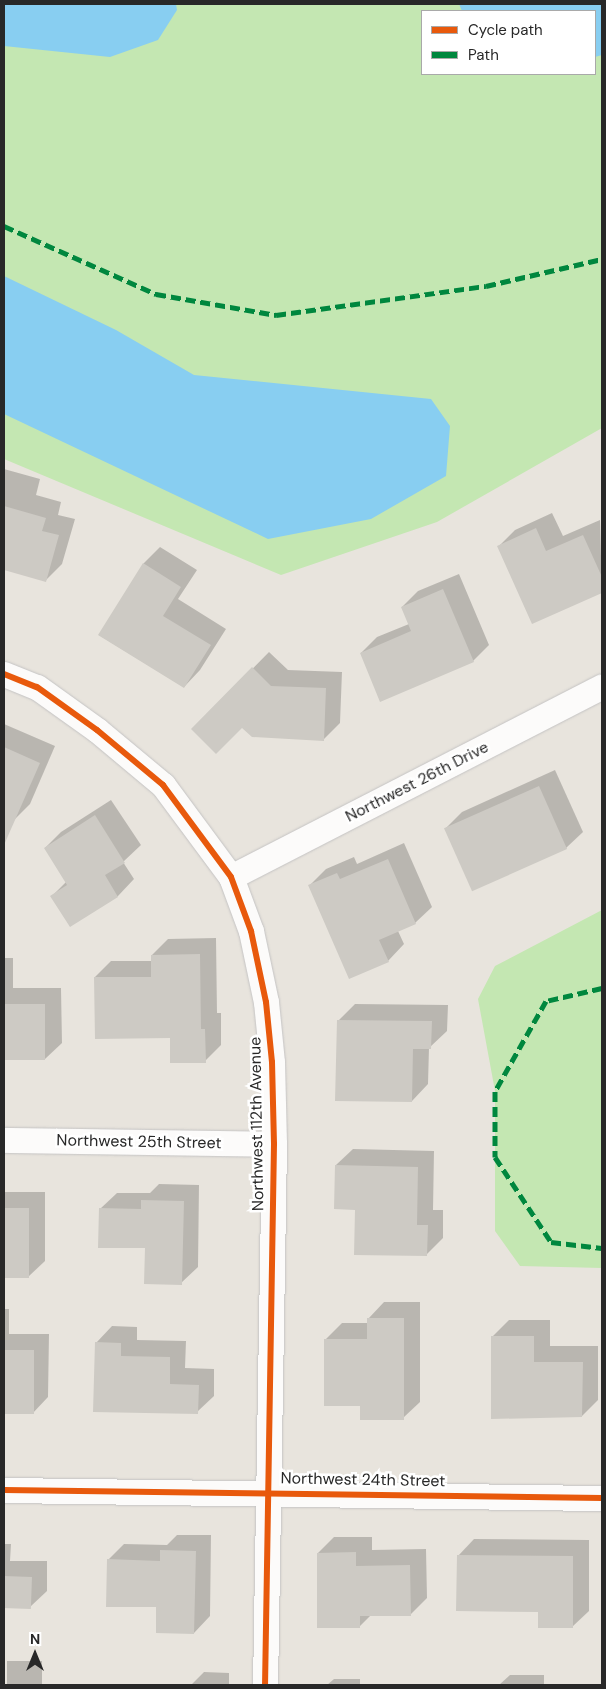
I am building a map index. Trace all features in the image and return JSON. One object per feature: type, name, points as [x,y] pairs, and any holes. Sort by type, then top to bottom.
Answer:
[{"type":"street","name":"Northwest 112th Avenue","points":[[4,674],[37,687],[97,730],[163,785],[231,877],[251,931],[266,1002],[272,1062],[274,1144],[270,1492],[265,1685]]},
{"type":"street","name":"Northwest 26th Drive","points":[[231,877],[602,686]]},
{"type":"street","name":"Northwest 25th Street","points":[[4,1140],[274,1144]]},
{"type":"street","name":"Northwest 24th Street","points":[[4,1490],[270,1492],[602,1498]]},
{"type":"green space","points":[[4,4],[602,4],[602,428],[437,522],[281,575],[4,459]]},
{"type":"green space","points":[[602,910],[602,1268],[520,1266],[495,1231],[495,1091],[478,999],[495,966]]},
{"type":"water","points":[[4,4],[176,4],[177,10],[158,40],[110,57],[4,46]]},
{"type":"water","points":[[459,4],[602,4],[602,55],[596,57],[596,10],[462,10]]},
{"type":"water","points":[[4,276],[116,330],[194,375],[431,399],[450,426],[446,476],[371,519],[268,539],[4,414]]},
{"type":"building","points":[[4,506],[46,518],[42,531],[59,535],[46,582],[4,570]]},
{"type":"building","points":[[536,528],[546,551],[583,535],[602,577],[602,593],[532,624],[497,546]]},
{"type":"building","points":[[143,563],[181,587],[163,616],[211,645],[184,688],[98,635]]},
{"type":"building","points":[[443,589],[474,662],[380,702],[360,653],[411,631],[401,607]]},
{"type":"building","points":[[252,667],[271,686],[326,688],[324,741],[252,737],[242,728],[216,754],[191,729]]},
{"type":"building","points":[[4,747],[40,763],[4,845]]},
{"type":"building","points":[[539,786],[567,849],[472,891],[444,828]]},
{"type":"building","points":[[95,815],[125,863],[105,875],[118,897],[70,927],[50,896],[67,885],[44,848]]},
{"type":"building","points":[[388,859],[416,924],[379,940],[389,962],[349,979],[308,885],[337,873],[340,879]]},
{"type":"building","points":[[200,954],[201,1029],[205,1029],[206,1063],[170,1063],[170,1038],[95,1039],[94,977],[151,977],[151,955]]},
{"type":"building","points":[[4,1004],[45,1004],[45,1060],[4,1060]]},
{"type":"building","points":[[337,1020],[432,1021],[431,1049],[413,1049],[412,1102],[335,1101]]},
{"type":"building","points":[[335,1165],[418,1167],[417,1225],[428,1225],[427,1256],[354,1255],[355,1210],[334,1209]]},
{"type":"building","points":[[141,1200],[184,1201],[182,1285],[144,1284],[145,1248],[98,1248],[99,1208],[141,1209]]},
{"type":"building","points":[[4,1208],[29,1208],[29,1278],[4,1278]]},
{"type":"building","points":[[367,1318],[404,1318],[404,1420],[360,1420],[360,1406],[324,1406],[324,1339],[367,1339]]},
{"type":"building","points":[[491,1336],[534,1336],[534,1362],[583,1362],[582,1417],[491,1419]]},
{"type":"building","points":[[95,1342],[121,1343],[121,1356],[170,1357],[170,1384],[199,1385],[198,1414],[93,1412]]},
{"type":"building","points":[[4,1350],[34,1350],[34,1414],[4,1414]]},
{"type":"building","points":[[160,1550],[196,1551],[194,1634],[156,1633],[156,1607],[106,1607],[107,1559],[160,1561]]},
{"type":"building","points":[[356,1552],[356,1566],[410,1565],[411,1616],[360,1616],[360,1628],[317,1628],[317,1553]]},
{"type":"building","points":[[457,1555],[573,1556],[573,1628],[538,1628],[538,1612],[456,1611]]},
{"type":"building","points":[[4,1576],[32,1577],[31,1609],[4,1608]]},
{"type":"marked path","points":[[4,226],[156,294],[276,315],[486,286],[602,259]]},
{"type":"marked path","points":[[602,988],[546,1001],[495,1091],[495,1157],[551,1242],[602,1248]]},
{"type":"cycle path","points":[[4,674],[37,687],[97,730],[163,785],[231,877],[251,931],[266,1002],[272,1062],[274,1144],[265,1685]]},
{"type":"cycle path","points":[[4,1490],[602,1498]]}]
